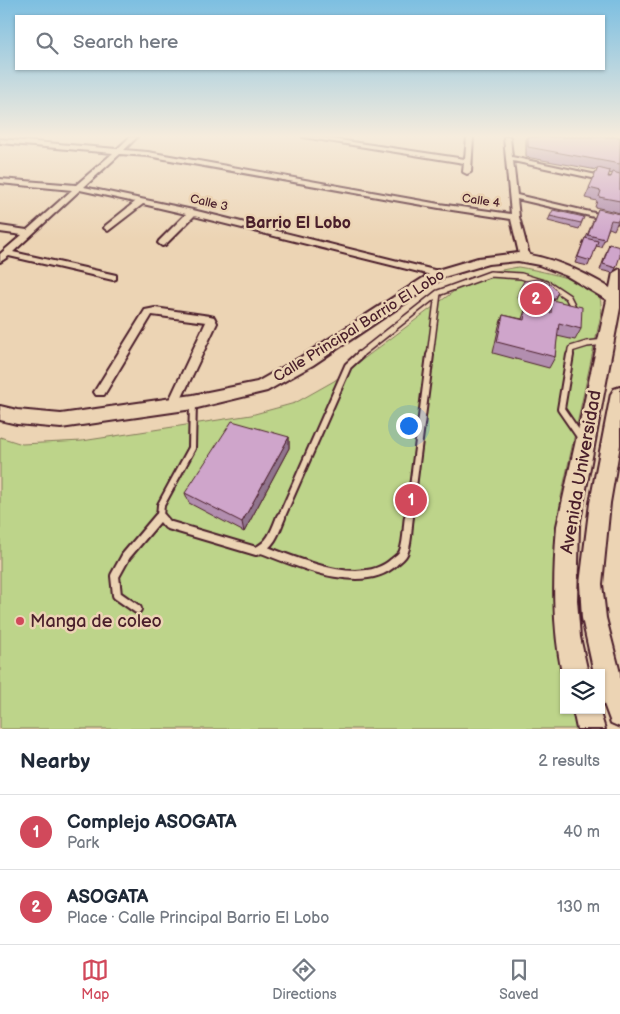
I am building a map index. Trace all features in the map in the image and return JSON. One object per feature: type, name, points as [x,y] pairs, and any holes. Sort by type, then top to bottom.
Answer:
[{"type":"street","points":[[4,256],[97,171]]},
{"type":"street","name":"Calle 4","points":[[247,171],[439,206],[515,217]]},
{"type":"street","points":[[510,171],[515,217],[524,258]]},
{"type":"street","points":[[569,171],[620,182]]},
{"type":"street","name":"Calle 3","points":[[0,181],[80,188],[193,212],[439,274]]},
{"type":"street","points":[[513,196],[620,220]]},
{"type":"street","points":[[108,228],[141,201]]},
{"type":"street","points":[[162,242],[193,212]]},
{"type":"street","points":[[0,229],[30,233]]},
{"type":"street","points":[[4,256],[113,277]]},
{"type":"street","name":"Calle Principal Barrio El Lobo","points":[[0,413],[17,417],[61,421],[193,402],[261,387],[307,361],[439,274],[483,261],[524,258],[568,272],[596,285],[617,300]]},
{"type":"street","name":"Avenida Universidad","points":[[575,669],[565,607],[564,567],[568,526],[584,442],[617,300],[620,273]]},
{"type":"street","points":[[100,392],[149,312],[154,311],[210,319],[212,323],[173,405]]},
{"type":"street","name":"Avenida Universidad","points":[[619,406],[600,503],[591,584],[594,618],[603,660],[620,714]]},
{"type":"street","points":[[587,714],[591,729]]},
{"type":"lane","points":[[262,549],[272,538],[348,366],[366,349],[438,293],[490,274],[505,274],[536,280],[555,288],[568,297],[574,309]]},
{"type":"lane","points":[[160,516],[168,525],[249,550],[262,549],[313,568],[348,574],[380,572],[396,563],[404,552],[438,293]]},
{"type":"lane","points":[[584,442],[563,414],[561,408],[571,350],[587,344],[606,342]]},
{"type":"lane","points":[[137,609],[117,595],[115,576],[126,556],[160,516],[161,505],[192,448],[194,439],[193,402]]},
{"type":"green space","points":[[518,267],[537,271],[575,281],[586,286],[600,298],[602,310],[561,497],[554,565],[564,669],[560,669],[560,714],[573,714],[577,729],[0,729],[0,437],[22,444],[82,441],[251,415],[295,403],[334,381],[461,286],[491,272]]},
{"type":"building","points":[[597,171],[610,171],[608,177],[611,177],[613,172],[620,174],[620,201],[599,197],[601,191],[589,188]]},
{"type":"building","points":[[598,209],[620,214],[618,221],[611,220],[605,239],[588,235]]},
{"type":"building","points":[[553,210],[584,217],[581,223],[550,216]]},
{"type":"building","points":[[585,238],[598,241],[591,261],[578,257]]},
{"type":"building","points":[[609,244],[620,247],[620,256],[616,268],[603,264]]},
{"type":"building","points":[[537,279],[551,284],[558,292],[554,299],[541,301],[527,296],[520,288],[524,281]]},
{"type":"building","points":[[552,300],[582,307],[581,329],[559,323],[555,357],[497,342],[503,315],[524,320],[526,307],[551,313]]},
{"type":"building","points":[[232,421],[289,437],[242,522],[185,493]]},
{"type":"place","name":"ASOGATA","points":[[536,299]]},
{"type":"place","name":"Complejo ASOGATA","points":[[411,500]]},
{"type":"place","name":"Manga de coleo","points":[[20,621]]},
{"type":"district","name":"Barrio El Lobo","points":[[298,223]]}]
